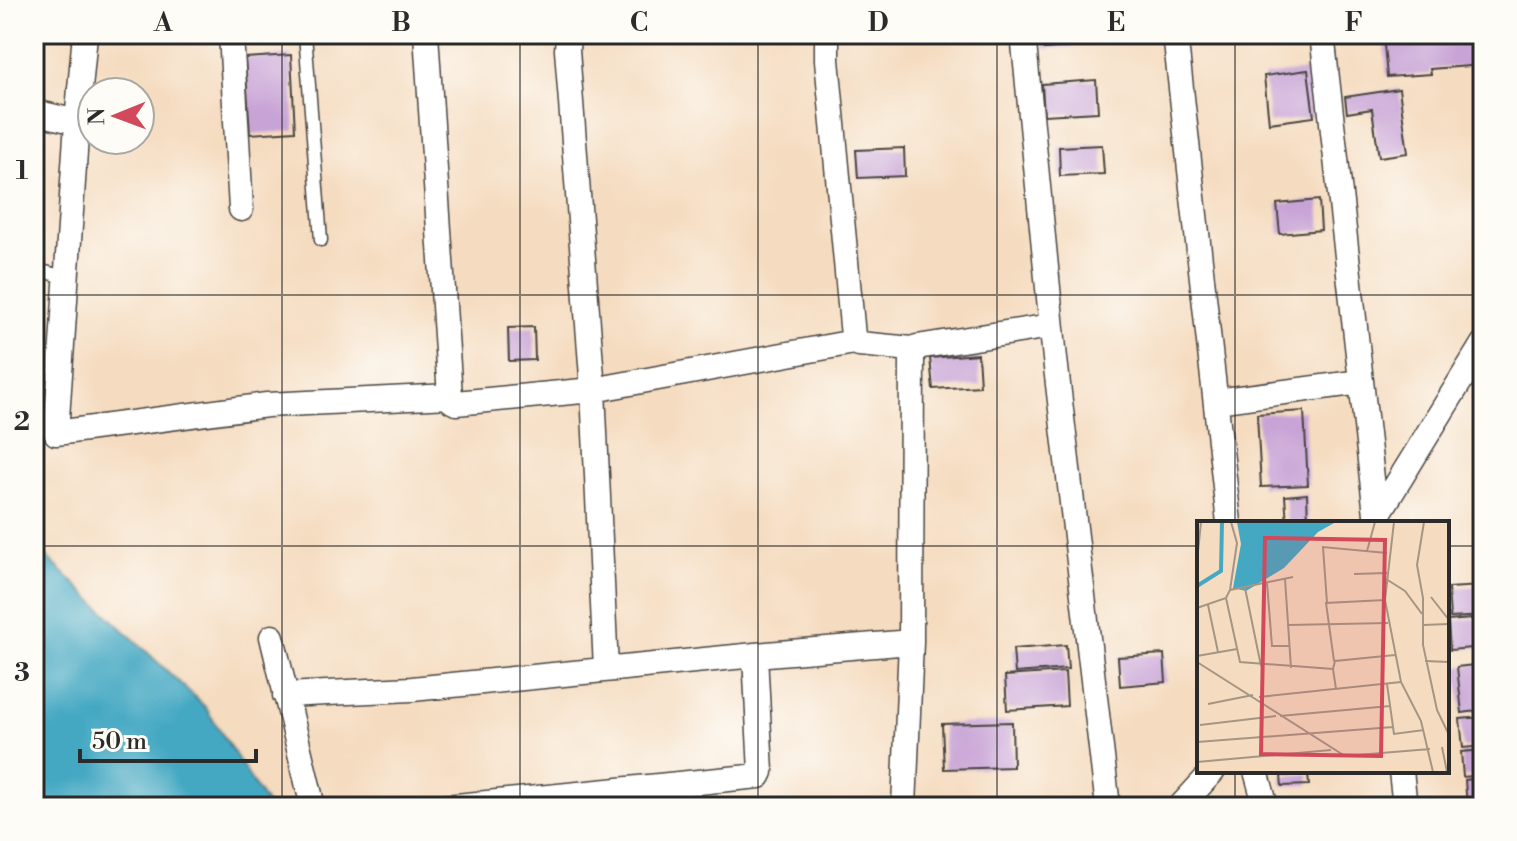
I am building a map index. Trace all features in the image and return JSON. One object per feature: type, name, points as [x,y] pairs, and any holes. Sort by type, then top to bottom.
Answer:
[{"type":"street","points":[[81,76],[85,34]]},
{"type":"street","points":[[231,34],[241,209]]},
{"type":"street","points":[[426,34],[450,396],[456,403],[593,390],[854,342],[912,349],[1051,326]]},
{"type":"street","points":[[568,34],[593,390],[606,669]]},
{"type":"street","points":[[827,34],[828,75],[854,342]]},
{"type":"street","points":[[1023,34],[1051,326],[1108,807]]},
{"type":"street","points":[[1175,34],[1229,521]]},
{"type":"street","points":[[1322,34],[1375,521]]},
{"type":"street","points":[[34,112],[76,122]]},
{"type":"street","points":[[76,135],[56,433],[267,405],[450,396]]},
{"type":"street","points":[[904,807],[911,642],[912,349]]},
{"type":"street","points":[[1375,521],[1482,356]]},
{"type":"street","points":[[1216,401],[1361,382]]},
{"type":"street","points":[[272,637],[313,807]]},
{"type":"street","points":[[285,695],[412,689],[911,642]]},
{"type":"street","points":[[446,807],[759,776],[755,655]]},
{"type":"street","points":[[1180,807],[1211,773]]},
{"type":"street","points":[[1257,773],[1266,807]]},
{"type":"street","points":[[1401,773],[1405,807]]},
{"type":"lane","points":[[305,34],[321,240]]},
{"type":"lane","points":[[34,269],[65,277]]},
{"type":"water","points":[[34,545],[205,707],[268,807],[34,807]]},
{"type":"building","points":[[1043,34],[1094,34],[1095,45],[1044,49]]},
{"type":"building","points":[[1383,34],[1482,34],[1483,65],[1430,69],[1431,74],[1387,77]]},
{"type":"building","points":[[291,55],[295,131],[250,134],[245,58]]},
{"type":"building","points":[[1308,70],[1314,117],[1269,123],[1264,76]]},
{"type":"building","points":[[1096,80],[1098,112],[1044,115],[1042,84]]},
{"type":"building","points":[[1399,89],[1408,153],[1379,157],[1372,109],[1347,113],[1345,97]]},
{"type":"building","points":[[1102,145],[1104,174],[1060,176],[1059,147]]},
{"type":"building","points":[[904,148],[905,176],[858,178],[856,150]]},
{"type":"building","points":[[1319,200],[1321,230],[1280,234],[1277,204]]},
{"type":"building","points":[[534,327],[535,360],[509,361],[508,328]]},
{"type":"building","points":[[978,354],[980,386],[933,389],[930,358]]},
{"type":"building","points":[[1304,411],[1308,485],[1261,487],[1257,414]]},
{"type":"building","points":[[1307,494],[1308,521],[1287,521],[1285,496]]},
{"type":"building","points":[[1482,586],[1483,616],[1450,618],[1449,588]]},
{"type":"building","points":[[1483,618],[1483,647],[1450,650],[1449,621]]},
{"type":"building","points":[[1066,645],[1068,669],[1015,673],[1013,649]]},
{"type":"building","points":[[1164,654],[1166,682],[1120,686],[1118,657]]},
{"type":"building","points":[[1483,664],[1483,710],[1462,713],[1457,667]]},
{"type":"building","points":[[1065,672],[1067,706],[1007,710],[1005,676]]},
{"type":"building","points":[[1483,717],[1483,746],[1463,748],[1460,719]]},
{"type":"building","points":[[1012,722],[1013,767],[944,769],[942,724]]},
{"type":"building","points":[[1483,750],[1483,775],[1463,777],[1461,752]]},
{"type":"building","points":[[1308,774],[1309,785],[1282,786],[1281,776]]},
{"type":"building","points":[[1483,778],[1483,807],[1467,807],[1465,780]]},
{"type":"building","points":[[1379,801],[1380,807],[1335,807],[1335,804]]}]
